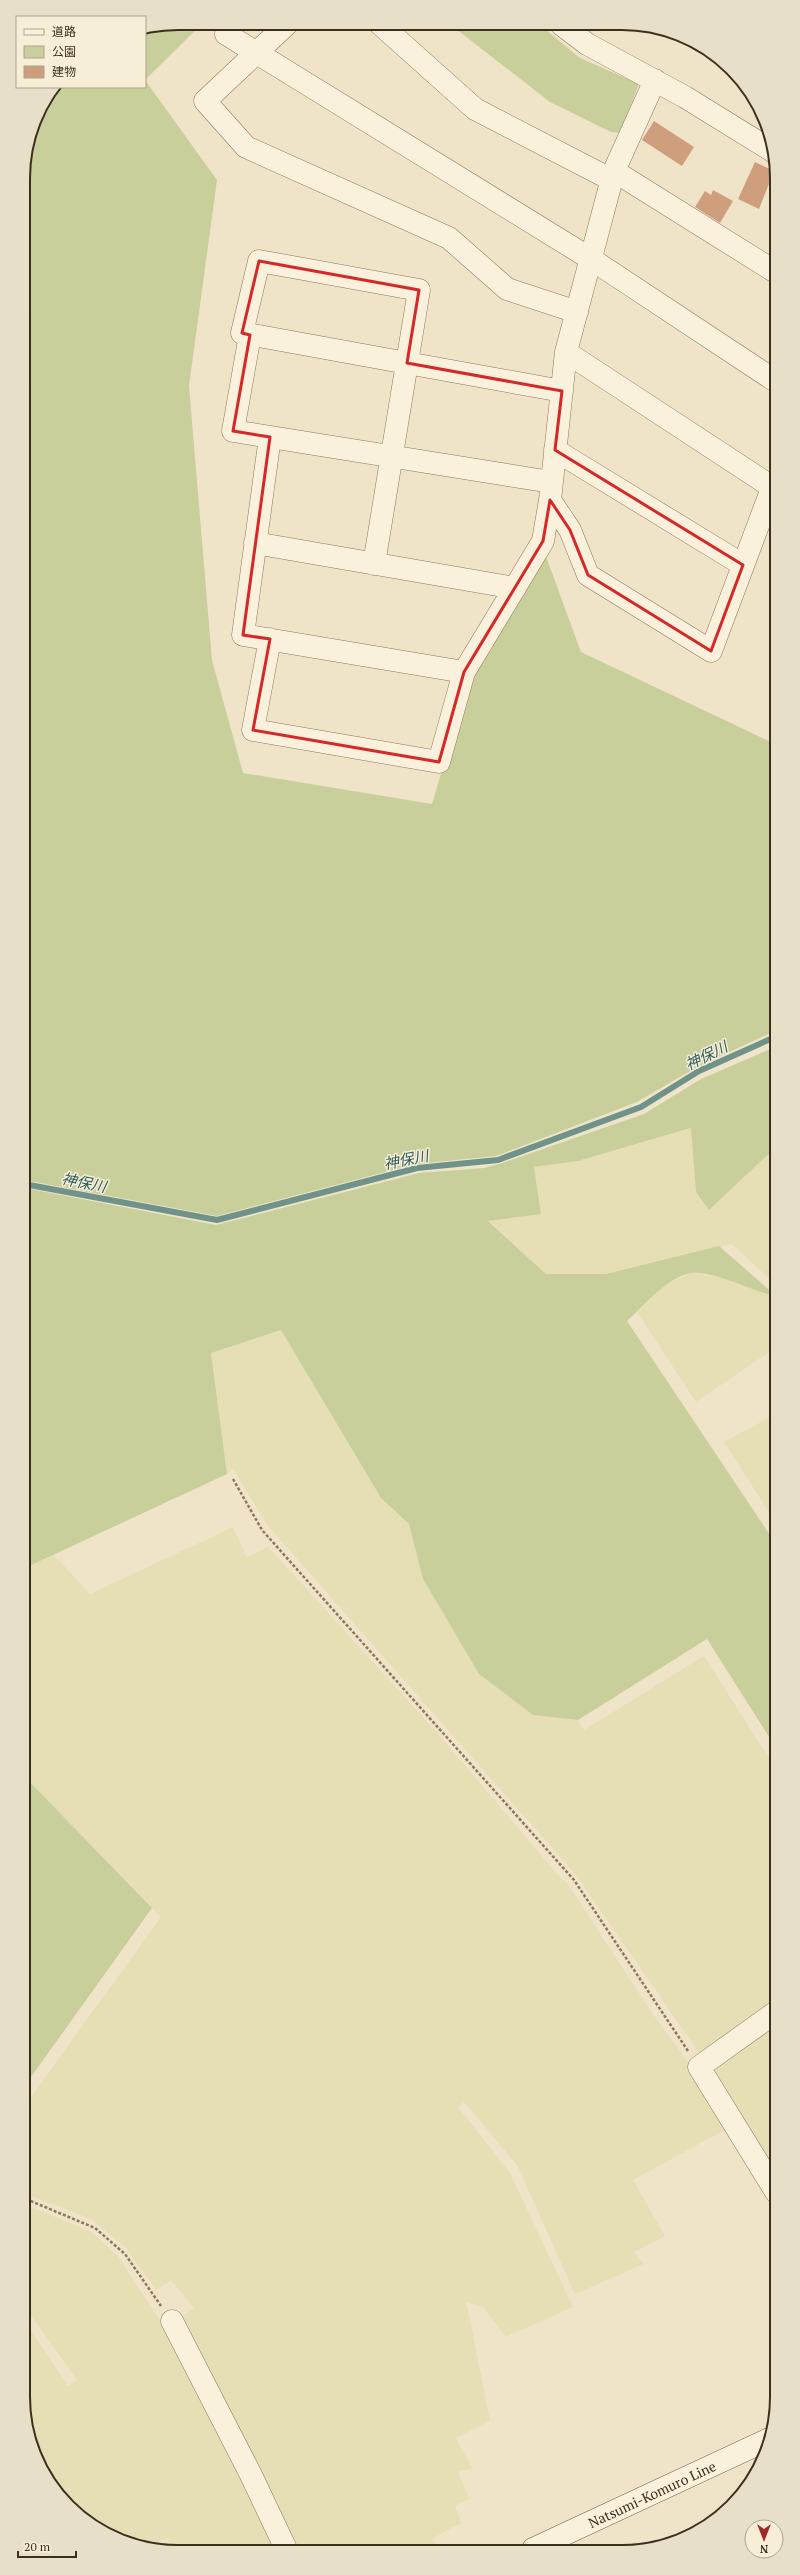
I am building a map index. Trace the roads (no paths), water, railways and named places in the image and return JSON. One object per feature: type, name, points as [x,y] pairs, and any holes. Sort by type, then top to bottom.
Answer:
[{"type":"street","points":[[280,30],[205,100],[246,148],[449,238],[507,289],[577,312]]},
{"type":"street","points":[[387,30],[475,108],[613,175],[770,269]]},
{"type":"street","points":[[569,30],[587,44],[655,80],[767,148]]},
{"type":"street","points":[[226,34],[591,259],[770,377]]},
{"type":"street","points":[[270,639],[253,730],[439,762],[464,672],[543,541],[551,491],[566,352],[613,175],[655,80]]},
{"type":"street","points":[[374,564],[392,457],[407,363],[419,290],[259,261],[242,333],[250,335],[407,363],[562,391]]},
{"type":"street","points":[[250,335],[232,431],[392,457],[551,491]]},
{"type":"street","points":[[566,352],[770,484]]},
{"type":"street","points":[[270,437],[244,635],[464,672]]},
{"type":"street","points":[[555,450],[743,565]]},
{"type":"street","points":[[551,491],[570,530],[588,575],[711,651],[770,497]]},
{"type":"street","points":[[256,544],[515,588]]},
{"type":"street","points":[[770,2016],[699,2067],[770,2182]]},
{"type":"street","points":[[172,2321],[251,2475],[284,2545]]},
{"type":"street","name":"Natsumi-Komuro Line","points":[[542,2545],[763,2441]]},
{"type":"waterway","name":"神保川","points":[[30,1185],[217,1220],[417,1168],[498,1160],[641,1107],[699,1071],[770,1039]]}]
